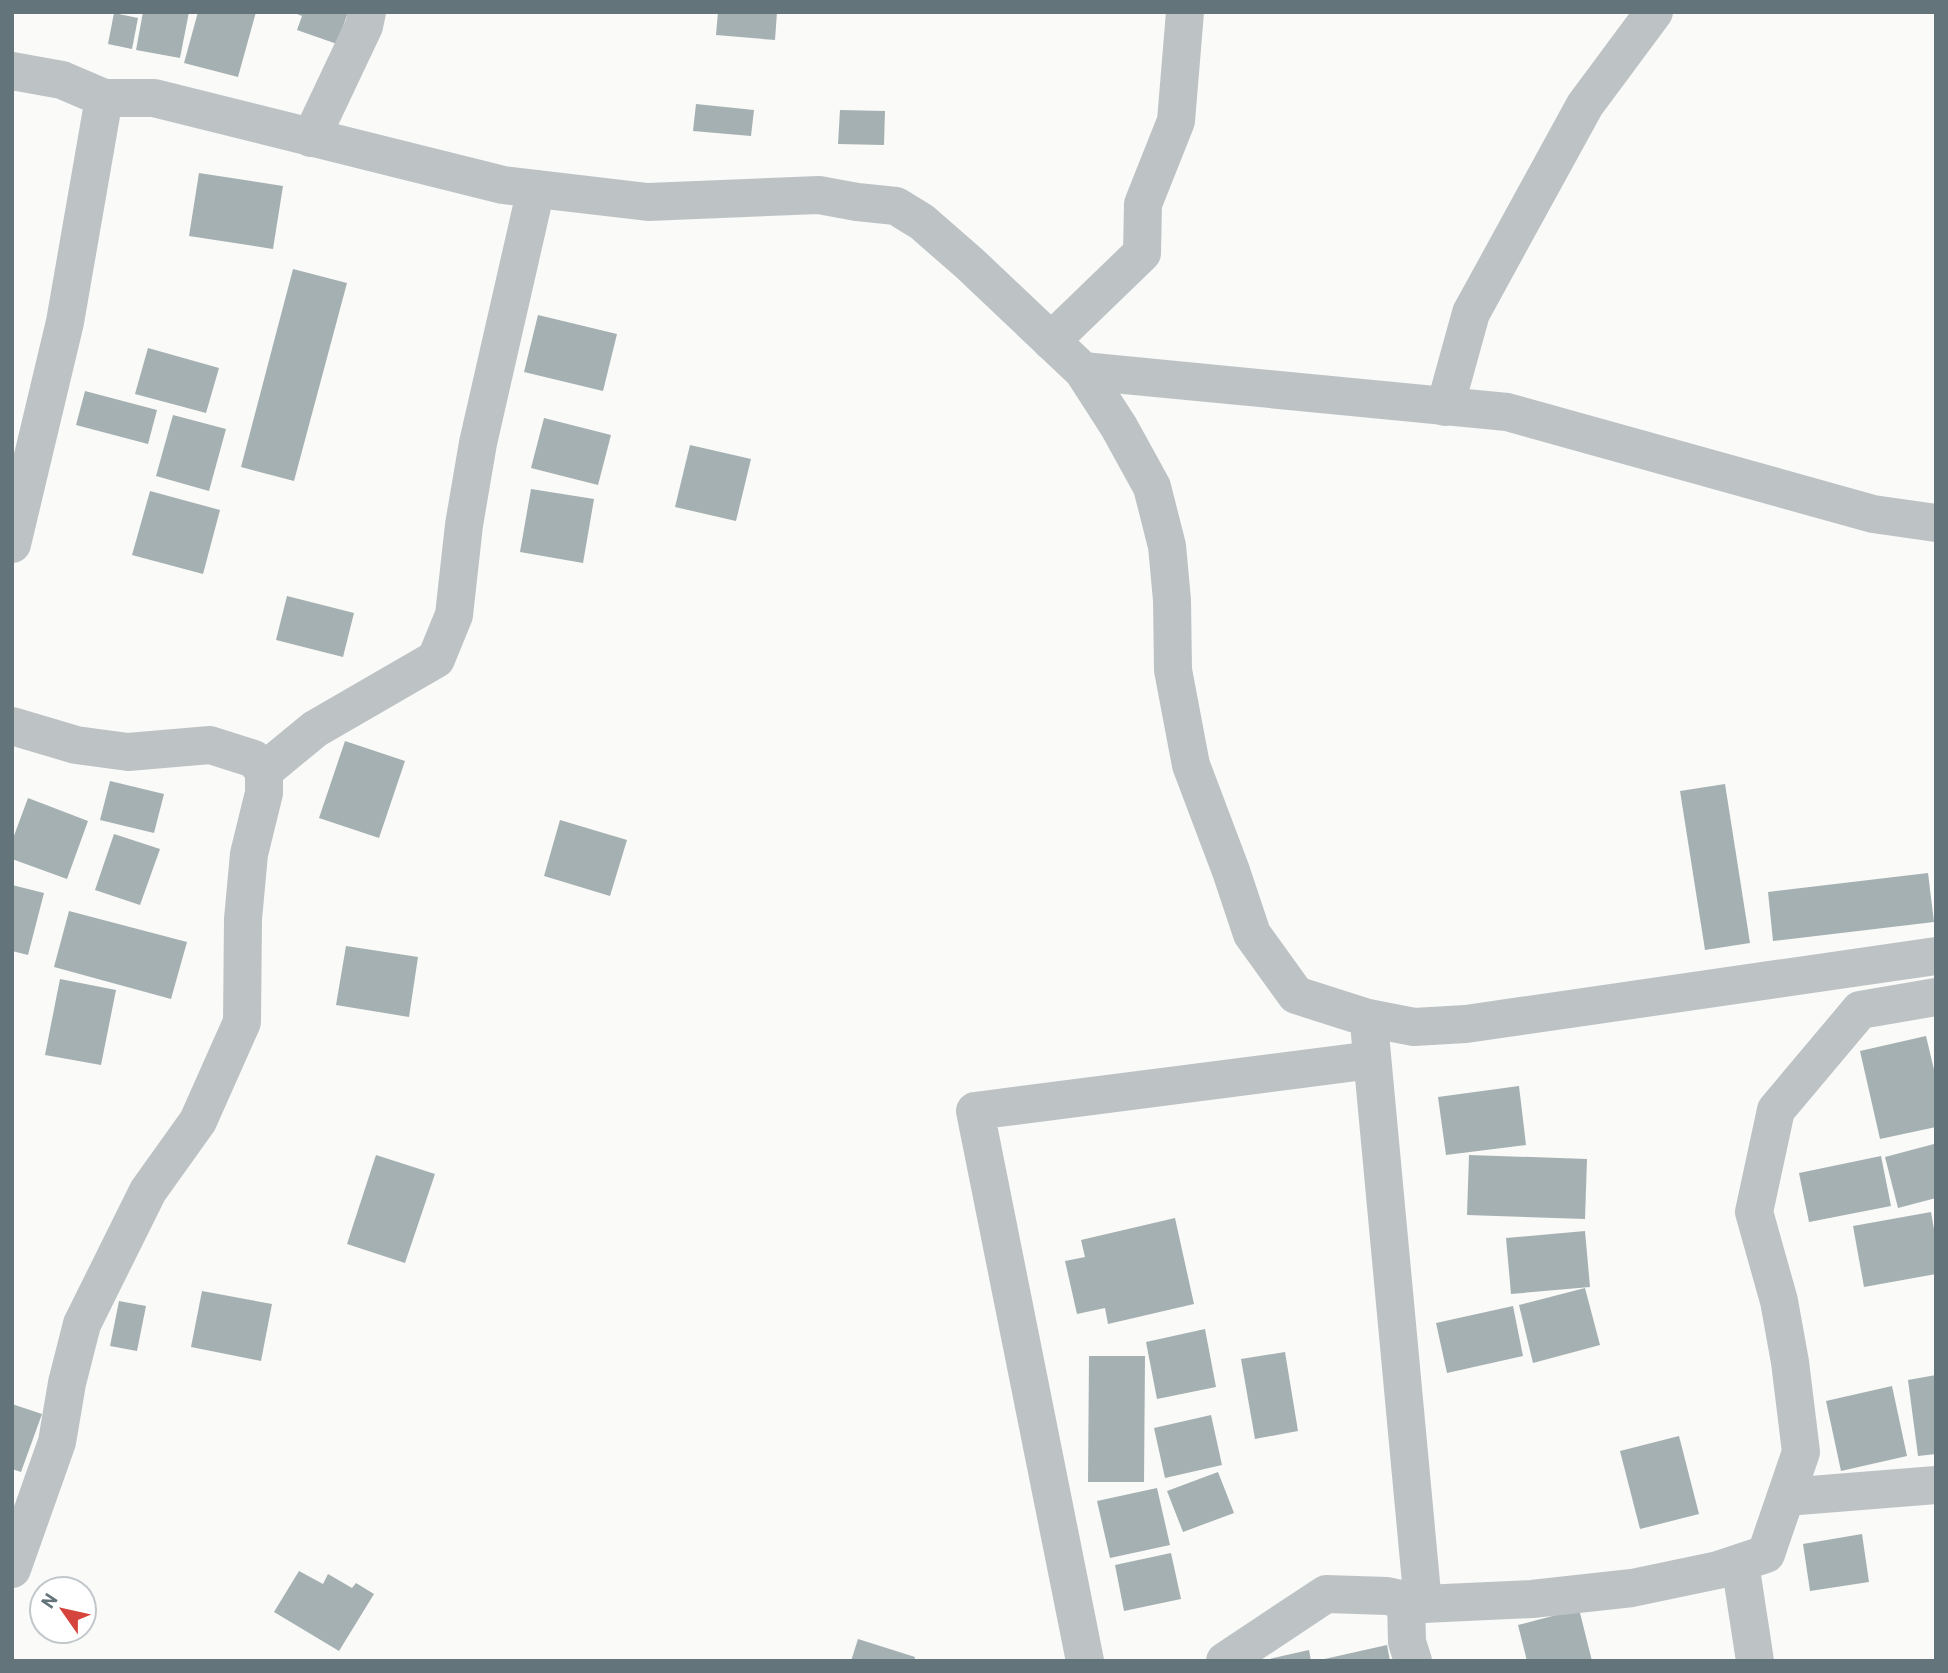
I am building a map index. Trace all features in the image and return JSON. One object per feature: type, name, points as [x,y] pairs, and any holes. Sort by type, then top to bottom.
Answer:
[{"type":"street","points":[[311,138],[364,26],[367,12]]},
{"type":"street","points":[[1051,341],[1142,253],[1143,204],[1177,121],[1185,12]]},
{"type":"street","points":[[1445,407],[1471,313],[1585,105],[1654,12]]},
{"type":"street","points":[[12,71],[62,80],[104,98],[154,98],[503,186],[648,202],[819,195],[896,206],[922,222],[969,262],[1083,371],[1119,427],[1152,487],[1167,546],[1172,600],[1173,670],[1191,765],[1252,934],[1296,995],[1368,1018],[1414,1027],[1466,1024],[1936,956]]},
{"type":"street","points":[[12,544],[65,322],[104,98]]},
{"type":"street","points":[[264,771],[315,729],[436,659],[454,615],[464,525],[478,443],[536,189]]},
{"type":"street","points":[[1083,371],[1507,412],[1873,514],[1936,523]]},
{"type":"street","points":[[12,726],[76,745],[128,752],[209,745],[254,759],[264,771],[264,793],[249,854],[243,919],[242,1022],[198,1121],[148,1191],[82,1324],[57,1442],[12,1570]]},
{"type":"street","points":[[1225,1661],[1326,1594],[1387,1596],[1414,1602],[1532,1599],[1632,1588],[1718,1570],[1766,1554],[1801,1452],[1779,1301],[1754,1212],[1776,1110],[1860,1010],[1936,997]]},
{"type":"street","points":[[1368,1018],[1414,1602],[1407,1643],[1413,1661]]},
{"type":"street","points":[[1085,1661],[975,1111],[1372,1060]]},
{"type":"street","points":[[1786,1497],[1936,1485]]},
{"type":"street","points":[[1740,1563],[1755,1661]]},
{"type":"building","points":[[143,12],[189,12],[180,58],[136,50]]},
{"type":"building","points":[[198,12],[256,12],[238,77],[184,63]]},
{"type":"building","points":[[292,12],[348,12],[337,44],[297,30],[302,16]]},
{"type":"building","points":[[718,12],[777,12],[775,40],[716,35]]},
{"type":"building","points":[[114,13],[138,18],[132,49],[108,44]]},
{"type":"building","points":[[696,104],[754,110],[751,136],[693,131]]},
{"type":"building","points":[[840,110],[885,111],[884,145],[838,144]]},
{"type":"building","points":[[199,173],[283,186],[273,249],[189,236]]},
{"type":"building","points":[[293,269],[347,283],[294,481],[241,467]]},
{"type":"building","points":[[538,315],[617,334],[603,391],[524,372]]},
{"type":"building","points":[[148,348],[219,368],[206,413],[135,394]]},
{"type":"building","points":[[85,391],[157,410],[148,444],[76,425]]},
{"type":"building","points":[[173,415],[226,429],[209,491],[156,476]]},
{"type":"building","points":[[544,418],[611,435],[598,485],[531,468]]},
{"type":"building","points":[[690,445],[751,459],[736,521],[675,507]]},
{"type":"building","points":[[531,489],[594,499],[583,563],[520,552]]},
{"type":"building","points":[[150,491],[220,510],[203,574],[132,555]]},
{"type":"building","points":[[287,596],[354,613],[343,657],[276,640]]},
{"type":"building","points":[[345,741],[405,761],[379,838],[319,818]]},
{"type":"building","points":[[110,781],[164,794],[154,833],[100,820]]},
{"type":"building","points":[[1725,784],[1750,943],[1705,950],[1680,791]]},
{"type":"building","points":[[28,798],[88,821],[67,879],[12,859],[12,841]]},
{"type":"building","points":[[560,820],[627,840],[610,896],[544,876]]},
{"type":"building","points":[[114,834],[160,849],[140,905],[95,890]]},
{"type":"building","points":[[1928,873],[1934,922],[1773,941],[1768,892]]},
{"type":"building","points":[[12,885],[44,893],[28,955],[12,951]]},
{"type":"building","points":[[69,911],[187,942],[171,999],[54,967]]},
{"type":"building","points":[[346,946],[418,957],[409,1017],[336,1005]]},
{"type":"building","points":[[60,979],[116,990],[101,1065],[45,1055]]},
{"type":"building","points":[[1926,1036],[1936,1078],[1936,1127],[1880,1139],[1860,1051]]},
{"type":"building","points":[[1519,1086],[1526,1145],[1446,1155],[1438,1097]]},
{"type":"building","points":[[1934,1144],[1936,1198],[1898,1208],[1885,1157]]},
{"type":"building","points":[[376,1155],[435,1174],[405,1263],[347,1244]]},
{"type":"building","points":[[1469,1155],[1587,1159],[1585,1219],[1467,1215]]},
{"type":"building","points":[[1881,1156],[1891,1206],[1809,1222],[1799,1173]]},
{"type":"building","points":[[1931,1212],[1936,1241],[1936,1274],[1864,1287],[1853,1226]]},
{"type":"building","points":[[1175,1218],[1194,1304],[1108,1324],[1105,1308],[1077,1314],[1065,1261],[1085,1257],[1081,1240]]},
{"type":"building","points":[[1585,1231],[1590,1287],[1511,1294],[1506,1238]]},
{"type":"building","points":[[1585,1288],[1600,1345],[1533,1363],[1519,1305]]},
{"type":"building","points":[[202,1291],[272,1304],[261,1361],[191,1347]]},
{"type":"building","points":[[119,1301],[146,1306],[137,1351],[110,1346]]},
{"type":"building","points":[[1513,1306],[1523,1356],[1447,1373],[1436,1323]]},
{"type":"building","points":[[1205,1329],[1216,1387],[1157,1399],[1146,1342]]},
{"type":"building","points":[[1285,1352],[1298,1431],[1255,1439],[1241,1359]]},
{"type":"building","points":[[1089,1356],[1145,1356],[1144,1482],[1088,1482]]},
{"type":"building","points":[[1936,1375],[1936,1454],[1918,1456],[1908,1380]]},
{"type":"building","points":[[1892,1386],[1907,1456],[1841,1471],[1826,1401]]},
{"type":"building","points":[[12,1404],[42,1414],[21,1472],[12,1469]]},
{"type":"building","points":[[1211,1415],[1222,1465],[1165,1478],[1154,1428]]},
{"type":"building","points":[[1679,1436],[1699,1514],[1640,1529],[1620,1451]]},
{"type":"building","points":[[1218,1472],[1234,1513],[1183,1532],[1167,1491]]},
{"type":"building","points":[[1157,1488],[1170,1545],[1110,1558],[1097,1501]]},
{"type":"building","points":[[1862,1534],[1869,1582],[1810,1591],[1803,1544]]},
{"type":"building","points":[[1171,1553],[1181,1599],[1124,1611],[1115,1565]]},
{"type":"building","points":[[299,1571],[323,1584],[328,1574],[352,1588],[356,1583],[374,1594],[339,1651],[274,1612]]},
{"type":"building","points":[[1579,1609],[1592,1661],[1527,1661],[1518,1625]]},
{"type":"building","points":[[858,1639],[915,1657],[914,1661],[851,1661]]},
{"type":"building","points":[[1387,1645],[1390,1661],[1320,1661],[1320,1660]]},
{"type":"building","points":[[1309,1650],[1311,1661],[1265,1661],[1265,1660]]}]
